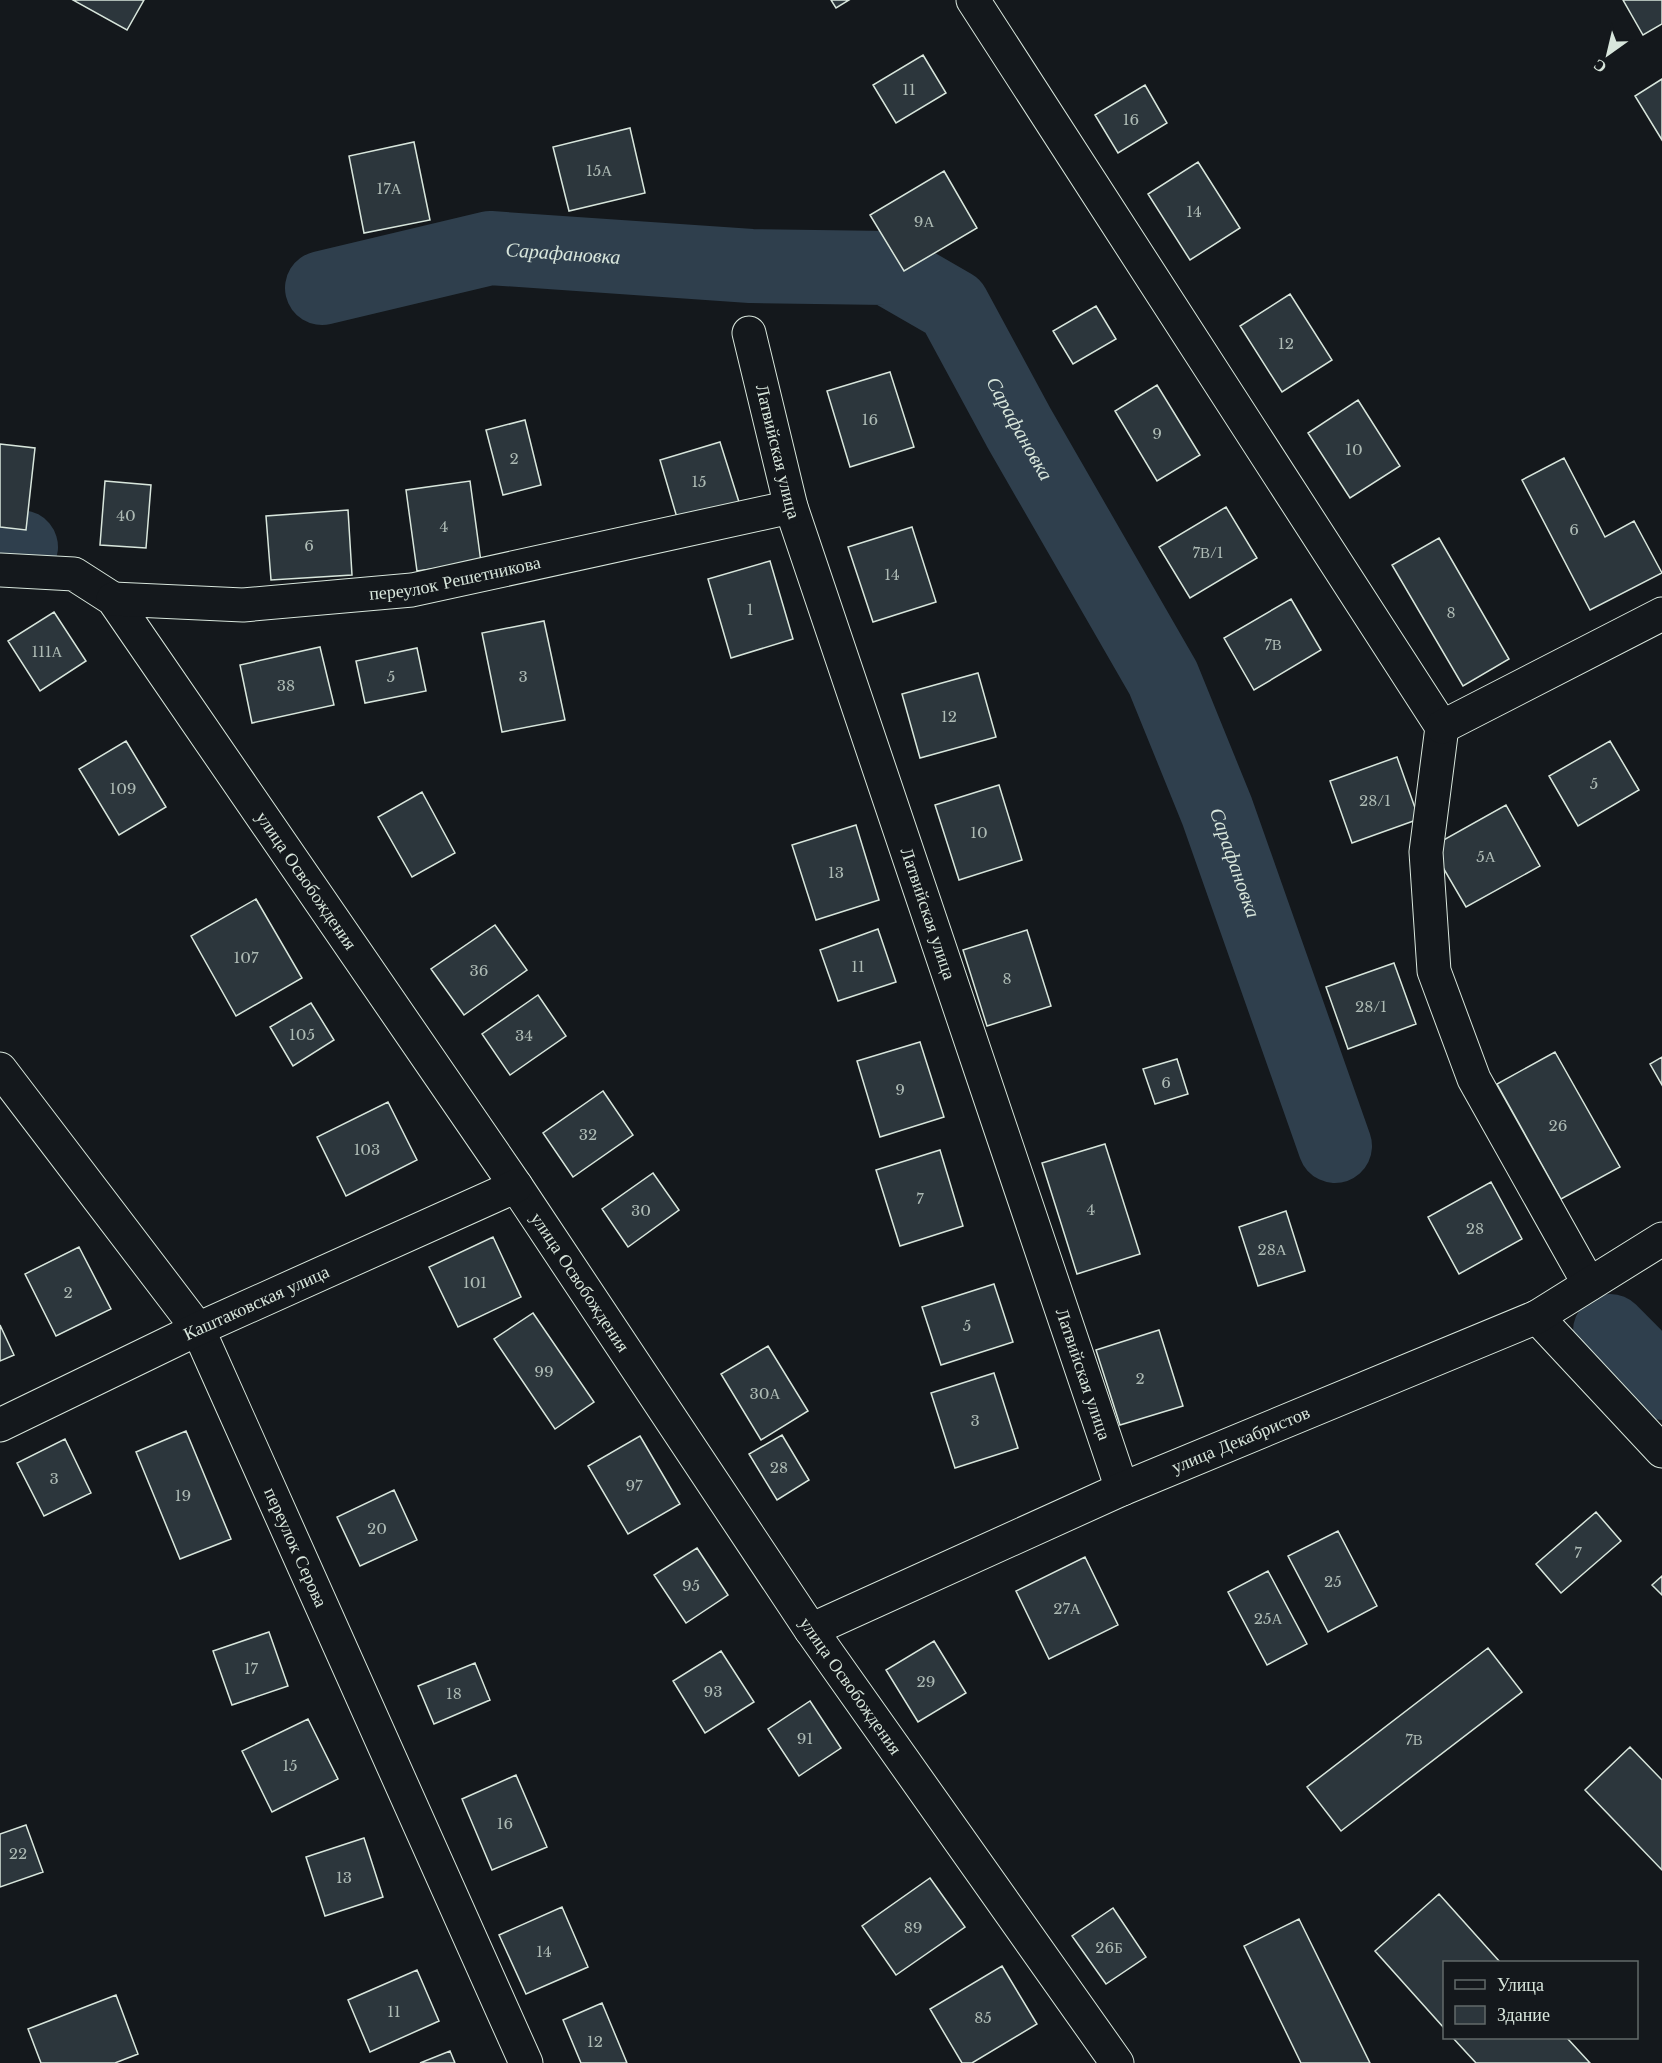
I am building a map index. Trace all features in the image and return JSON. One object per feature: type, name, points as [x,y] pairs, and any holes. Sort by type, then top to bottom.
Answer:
[{"type":"street","points":[[973,0],[1442,727],[1426,852],[1434,971],[1474,1079],[1589,1284]]},
{"type":"street","name":"Латвийская улица","points":[[749,333],[790,507],[1122,1489]]},
{"type":"street","name":"переулок Решетникова","points":[[114,599],[243,605],[412,590],[790,507]]},
{"type":"street","name":"улица Освобождения","points":[[0,570],[74,574],[114,599],[516,1186],[811,1630],[1117,2063]]},
{"type":"street","points":[[1442,727],[1662,614]]},
{"type":"street","name":"переулок Серова","points":[[0,1069],[198,1329],[526,2063]]},
{"type":"street","name":"Каштаковская улица","points":[[0,1425],[198,1329],[516,1186]]},
{"type":"street","name":"улица Декабристов","points":[[811,1630],[1122,1489],[1537,1317],[1662,1239]]},
{"type":"street","points":[[1537,1317],[1662,1450]]},
{"type":"building","points":[[73,0],[144,0],[127,30]]},
{"type":"building","points":[[831,0],[849,0],[836,8]]},
{"type":"building","points":[[1623,0],[1662,0],[1662,24],[1643,35]]},
{"type":"building","points":[[923,55],[946,93],[896,123],[873,85]]},
{"type":"building","points":[[1662,79],[1662,140],[1635,96]]},
{"type":"building","points":[[1145,85],[1167,123],[1118,153],[1095,115]]},
{"type":"building","points":[[630,128],[645,193],[569,211],[553,147]]},
{"type":"building","points":[[414,142],[430,220],[364,233],[349,156]]},
{"type":"building","points":[[1198,162],[1240,228],[1190,260],[1148,194]]},
{"type":"building","points":[[944,171],[977,228],[904,271],[870,215]]},
{"type":"building","points":[[1290,294],[1332,360],[1282,392],[1240,326]]},
{"type":"building","points":[[1096,306],[1116,339],[1073,364],[1053,331]]},
{"type":"building","points":[[890,372],[914,447],[850,467],[827,391]]},
{"type":"building","points":[[1157,385],[1200,455],[1157,481],[1115,411]]},
{"type":"building","points":[[1358,400],[1400,466],[1350,498],[1308,433]]},
{"type":"building","points":[[525,420],[541,485],[503,495],[486,430]]},
{"type":"building","points":[[720,442],[739,502],[678,521],[660,460]]},
{"type":"building","points":[[0,444],[35,448],[26,530],[0,527]]},
{"type":"building","points":[[1564,458],[1605,537],[1634,521],[1662,573],[1590,610],[1522,480]]},
{"type":"building","points":[[105,481],[151,485],[146,548],[100,545]]},
{"type":"building","points":[[470,481],[481,562],[417,571],[406,490]]},
{"type":"building","points":[[1226,507],[1257,558],[1190,598],[1159,547]]},
{"type":"building","points":[[348,510],[352,575],[271,580],[266,516]]},
{"type":"building","points":[[912,527],[936,602],[873,622],[848,547]]},
{"type":"building","points":[[1439,538],[1509,659],[1463,686],[1392,565]]},
{"type":"building","points":[[770,561],[793,639],[731,658],[708,579]]},
{"type":"building","points":[[1291,599],[1321,650],[1254,690],[1224,638]]},
{"type":"building","points":[[54,612],[86,661],[40,691],[8,641]]},
{"type":"building","points":[[544,621],[565,720],[502,732],[482,633]]},
{"type":"building","points":[[320,647],[334,705],[252,723],[240,665]]},
{"type":"building","points":[[417,648],[426,691],[365,703],[356,661]]},
{"type":"building","points":[[978,673],[996,737],[920,758],[902,694]]},
{"type":"building","points":[[126,741],[166,807],[119,835],[79,769]]},
{"type":"building","points":[[1610,741],[1639,790],[1578,826],[1549,776]]},
{"type":"building","points":[[1397,757],[1419,819],[1352,843],[1330,781]]},
{"type":"building","points":[[999,785],[1022,860],[959,880],[935,805]]},
{"type":"building","points":[[422,792],[455,853],[412,877],[378,817]]},
{"type":"building","points":[[1506,805],[1540,866],[1466,907],[1431,847]]},
{"type":"building","points":[[856,825],[879,900],[816,920],[792,845]]},
{"type":"building","points":[[256,899],[302,978],[236,1016],[191,936]]},
{"type":"building","points":[[495,925],[527,970],[464,1015],[431,969]]},
{"type":"building","points":[[878,929],[896,982],[838,1001],[820,950]]},
{"type":"building","points":[[1027,930],[1051,1006],[987,1026],[963,950]]},
{"type":"building","points":[[1394,963],[1416,1024],[1348,1049],[1326,987]]},
{"type":"building","points":[[538,995],[566,1036],[510,1075],[482,1034]]},
{"type":"building","points":[[311,1003],[334,1040],[293,1066],[270,1027]]},
{"type":"building","points":[[920,1042],[944,1117],[880,1137],[857,1061]]},
{"type":"building","points":[[1555,1052],[1620,1167],[1561,1199],[1497,1084]]},
{"type":"building","points":[[1662,1057],[1662,1085],[1650,1064]]},
{"type":"building","points":[[1177,1059],[1188,1094],[1155,1104],[1143,1069]]},
{"type":"building","points":[[603,1091],[633,1135],[573,1177],[543,1133]]},
{"type":"building","points":[[388,1102],[417,1160],[346,1196],[317,1137]]},
{"type":"building","points":[[1105,1144],[1140,1254],[1077,1274],[1042,1163]]},
{"type":"building","points":[[940,1150],[963,1226],[900,1246],[876,1170]]},
{"type":"building","points":[[653,1173],[679,1210],[628,1247],[602,1209]]},
{"type":"building","points":[[1491,1182],[1522,1239],[1459,1274],[1428,1217]]},
{"type":"building","points":[[1286,1211],[1305,1271],[1258,1286],[1239,1227]]},
{"type":"building","points":[[493,1237],[521,1297],[458,1327],[429,1267]]},
{"type":"building","points":[[79,1247],[111,1309],[56,1336],[25,1274]]},
{"type":"building","points":[[994,1284],[1013,1342],[941,1365],[922,1307]]},
{"type":"building","points":[[533,1313],[594,1402],[555,1429],[494,1339]]},
{"type":"building","points":[[0,1325],[14,1355],[0,1361]]},
{"type":"building","points":[[1159,1330],[1183,1406],[1120,1425],[1096,1350]]},
{"type":"building","points":[[768,1346],[808,1411],[761,1440],[721,1374]]},
{"type":"building","points":[[994,1373],[1018,1448],[955,1468],[931,1393]]},
{"type":"building","points":[[186,1431],[231,1539],[180,1559],[136,1452]]},
{"type":"building","points":[[782,1435],[809,1480],[777,1500],[749,1454]]},
{"type":"building","points":[[640,1436],[680,1504],[628,1534],[588,1466]]},
{"type":"building","points":[[65,1439],[91,1493],[44,1516],[17,1463]]},
{"type":"building","points":[[394,1490],[417,1540],[360,1566],[337,1517]]},
{"type":"building","points":[[1596,1512],[1621,1541],[1561,1593],[1536,1564]]},
{"type":"building","points":[[1338,1531],[1377,1606],[1328,1632],[1288,1556]]},
{"type":"building","points":[[697,1548],[728,1595],[686,1623],[654,1575]]},
{"type":"building","points":[[1085,1557],[1118,1625],[1049,1659],[1016,1591]]},
{"type":"building","points":[[1268,1571],[1307,1644],[1267,1665],[1228,1592]]},
{"type":"building","points":[[1662,1576],[1662,1595],[1652,1585]]},
{"type":"building","points":[[269,1632],[288,1686],[232,1705],[213,1651]]},
{"type":"building","points":[[934,1641],[966,1693],[918,1722],[886,1670]]},
{"type":"building","points":[[1488,1648],[1522,1692],[1341,1831],[1307,1787]]},
{"type":"building","points":[[721,1651],[754,1702],[705,1733],[673,1681]]},
{"type":"building","points":[[475,1663],[490,1700],[434,1724],[418,1686]]},
{"type":"building","points":[[810,1701],[841,1748],[799,1776],[768,1729]]},
{"type":"building","points":[[308,1719],[338,1779],[272,1812],[242,1751]]},
{"type":"building","points":[[1630,1747],[1662,1780],[1662,1870],[1585,1790]]},
{"type":"building","points":[[516,1775],[547,1847],[492,1870],[462,1799]]},
{"type":"building","points":[[26,1825],[43,1872],[0,1887],[0,1834]]},
{"type":"building","points":[[364,1838],[383,1897],[325,1916],[306,1857]]},
{"type":"building","points":[[930,1878],[965,1927],[896,1975],[862,1926]]},
{"type":"building","points":[[1439,1894],[1499,1961],[1443,1961],[1443,2027],[1375,1951]]},
{"type":"building","points":[[562,1907],[588,1967],[526,1994],[499,1935]]},
{"type":"building","points":[[1113,1908],[1146,1957],[1106,1984],[1072,1936]]},
{"type":"building","points":[[1299,1919],[1370,2063],[1301,2063],[1244,1946]]},
{"type":"building","points":[[1002,1966],[1037,2024],[972,2063],[962,2063],[930,2009]]},
{"type":"building","points":[[417,1970],[439,2021],[370,2052],[348,2000]]},
{"type":"building","points":[[116,1995],[138,2054],[115,2063],[41,2063],[28,2029]]},
{"type":"building","points":[[602,2003],[627,2063],[581,2063],[563,2020]]},
{"type":"building","points":[[1454,2039],[1568,2039],[1590,2063],[1476,2063]]},
{"type":"building","points":[[450,2051],[455,2063],[420,2063]]},
{"type":"waterway","name":"Сарафановка","points":[[322,288],[490,248],[751,266],[887,268],[953,306],[1019,428],[1163,678],[1217,811],[1335,1146]]},
{"type":"waterway","name":"Сарафановка","points":[[0,545],[21,547]]},
{"type":"waterway","name":"Сарафановка","points":[[1610,1331],[1662,1383]]}]
